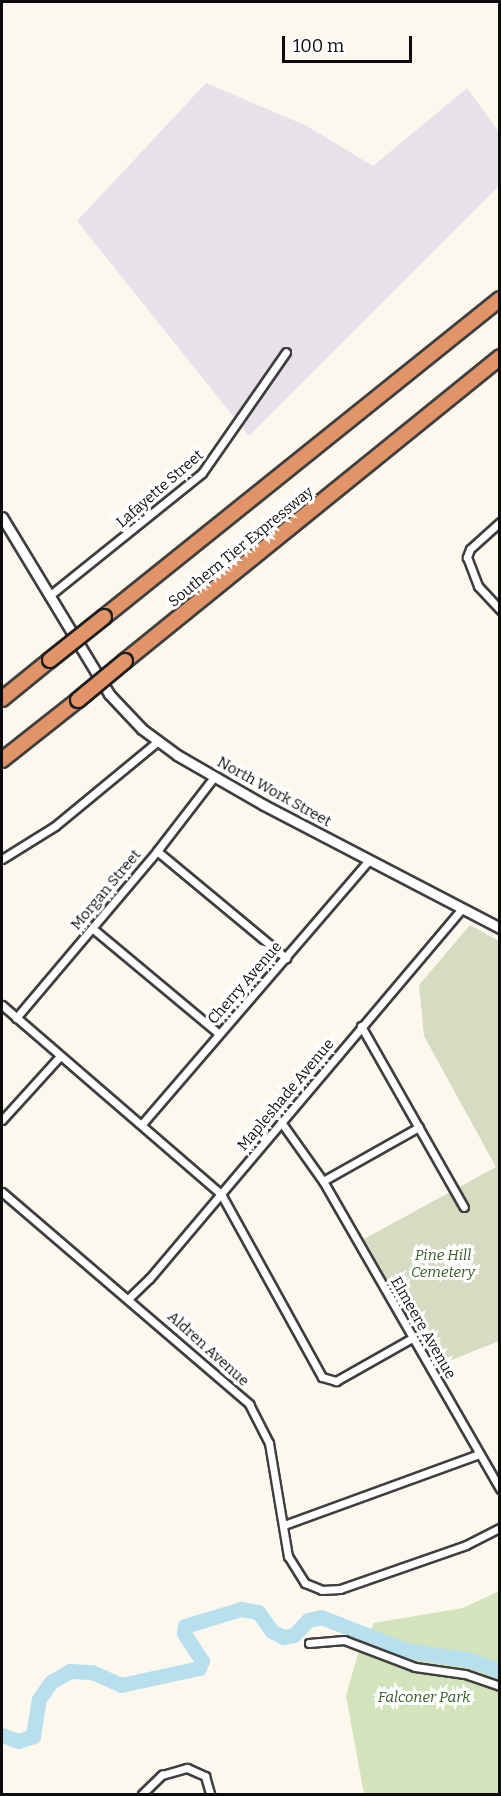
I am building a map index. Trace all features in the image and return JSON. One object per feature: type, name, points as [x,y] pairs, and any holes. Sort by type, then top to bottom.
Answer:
[{"type":"highway","name":"Southern Tier Expressway","points":[[2,699],[500,299]]},
{"type":"highway","name":"Southern Tier Expressway","points":[[2,760],[500,357]]},
{"type":"street","name":"Lafayette Street","points":[[49,596],[202,473],[286,352]]},
{"type":"street","name":"North Work Street","points":[[2,518],[109,694],[158,741],[214,777],[500,928]]},
{"type":"street","points":[[500,522],[470,549],[469,568],[478,586],[500,610]]},
{"type":"street","points":[[2,859],[55,826],[158,741]]},
{"type":"street","name":"Morgan Street","points":[[16,1018],[158,851],[214,777]]},
{"type":"street","points":[[158,851],[286,958]]},
{"type":"street","name":"Cherry Avenue","points":[[142,1124],[369,860]]},
{"type":"street","name":"Mapleshade Avenue","points":[[129,1298],[462,908]]},
{"type":"street","points":[[92,928],[219,1034]]},
{"type":"street","points":[[2,1005],[220,1194],[322,1377],[336,1381],[412,1338]]},
{"type":"street","points":[[361,1026],[464,1207]]},
{"type":"street","points":[[2,1120],[60,1056]]},
{"type":"street","name":"Elmeere Avenue","points":[[281,1122],[323,1181],[500,1488]]},
{"type":"street","points":[[323,1181],[419,1127]]},
{"type":"street","name":"Aldren Avenue","points":[[2,1192],[129,1298],[249,1404],[260,1419],[269,1443],[291,1564],[305,1583],[322,1590],[340,1589],[466,1545],[500,1528]]},
{"type":"street","points":[[284,1525],[479,1454]]},
{"type":"street","points":[[309,1643],[344,1640],[415,1667],[465,1674],[500,1686]]},
{"type":"street","points":[[142,1794],[162,1775],[187,1768],[205,1776],[210,1794]]},
{"type":"shaded area","points":[[206,83],[307,126],[373,166],[467,88],[499,132],[499,186],[249,436],[77,221]]},
{"type":"green space","name":"Pine Hill Cemetery","points":[[470,925],[499,941],[499,1341],[437,1366],[364,1239],[496,1167],[424,1036],[419,985]]},
{"type":"green space","name":"Falconer Park","points":[[499,1591],[499,1794],[364,1794],[346,1696],[359,1650],[374,1623],[463,1608]]},
{"type":"waterway","points":[[2,1735],[18,1741],[33,1736],[39,1699],[51,1682],[70,1671],[92,1672],[121,1685],[199,1668],[202,1661],[184,1633],[185,1626],[241,1609],[258,1612],[272,1631],[283,1637],[294,1635],[308,1620],[321,1617],[405,1650],[470,1660],[500,1671]]}]
